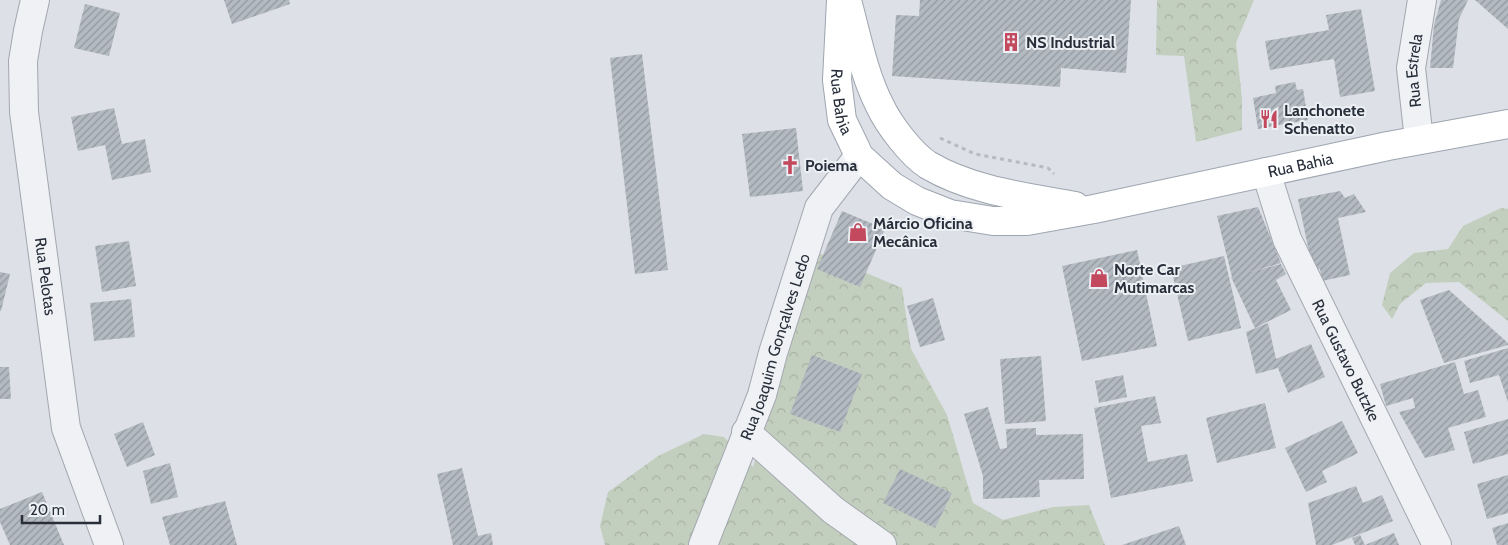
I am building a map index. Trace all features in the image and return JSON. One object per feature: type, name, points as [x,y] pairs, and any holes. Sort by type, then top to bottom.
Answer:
[{"type":"main road","name":"Rua Bahia","points":[[841,0],[837,80],[842,120],[859,156],[892,186],[917,200],[950,214],[993,221],[1027,221],[1094,209],[1419,140],[1508,124]]},
{"type":"main road","name":"Rua Bahia","points":[[847,0],[872,88],[880,108],[891,125],[919,158],[961,180],[1009,194],[1094,209]]},
{"type":"main road","points":[[872,88],[859,156],[919,158]]},
{"type":"street","name":"Rua Pelotas","points":[[35,0],[23,61],[24,112],[63,410],[66,428],[109,545]]},
{"type":"street","name":"Rua Estrela","points":[[1419,140],[1411,68],[1422,0]]},
{"type":"street","name":"Rua Joaquim Gonçalves Ledo","points":[[703,545],[762,395],[818,208],[859,156]]},
{"type":"street","name":"Rua Gustavo Butzke","points":[[1266,172],[1287,239],[1437,545]]},
{"type":"street","points":[[746,432],[833,510],[882,545]]},
{"type":"path","points":[[938,138],[975,154],[1048,168],[1061,180]]},
{"type":"green space","points":[[1157,0],[1254,0],[1236,43],[1242,99],[1242,130],[1196,142],[1184,56],[1156,55]]},
{"type":"green space","points":[[1501,208],[1508,209],[1508,321],[1459,282],[1426,283],[1400,304],[1392,319],[1382,305],[1390,273],[1414,253],[1448,249],[1463,226]]},
{"type":"green space","points":[[816,252],[902,288],[911,349],[947,415],[973,503],[1003,520],[1053,507],[1089,505],[1105,545],[605,545],[600,526],[608,492],[658,456],[704,434],[724,437],[753,467]]},
{"type":"building","points":[[224,0],[289,0],[290,4],[232,24]]},
{"type":"building","name":"NS Industrial","points":[[920,0],[1131,0],[1126,73],[1061,68],[1060,87],[892,76],[896,15],[919,16]]},
{"type":"building","points":[[1441,0],[1468,0],[1459,19],[1453,68],[1430,68],[1434,25]]},
{"type":"building","points":[[1475,0],[1508,0],[1508,29]]},
{"type":"building","points":[[85,4],[120,13],[109,56],[74,48]]},
{"type":"building","points":[[1361,9],[1375,91],[1340,97],[1334,59],[1270,70],[1265,41],[1329,30],[1326,15]]},
{"type":"building","points":[[642,54],[668,270],[635,274],[610,58]]},
{"type":"building","points":[[1295,82],[1297,90],[1303,89],[1308,120],[1258,129],[1253,98],[1276,93],[1275,86]]},
{"type":"building","points":[[114,108],[122,144],[145,139],[151,172],[112,180],[105,145],[78,151],[71,117]]},
{"type":"building","points":[[796,128],[803,191],[750,197],[742,134]]},
{"type":"building","points":[[1340,191],[1345,198],[1354,194],[1366,212],[1338,218],[1350,275],[1322,281],[1320,269],[1313,271],[1298,199]]},
{"type":"building","points":[[1258,207],[1281,263],[1250,272],[1281,264],[1286,274],[1276,280],[1291,310],[1255,328],[1231,277],[1217,216]]},
{"type":"building","points":[[842,211],[885,229],[860,287],[817,269]]},
{"type":"building","points":[[129,241],[136,286],[102,292],[95,246]]},
{"type":"building","points":[[1137,250],[1157,346],[1082,361],[1062,266]]},
{"type":"building","points":[[1224,256],[1241,328],[1188,341],[1171,268]]},
{"type":"building","points":[[0,272],[10,274],[1,311],[0,311]]},
{"type":"building","points":[[1449,290],[1508,345],[1444,363],[1420,300]]},
{"type":"building","points":[[933,298],[945,340],[920,347],[907,306]]},
{"type":"building","points":[[131,299],[135,337],[94,341],[90,303]]},
{"type":"building","points":[[1268,323],[1276,359],[1311,344],[1325,377],[1288,393],[1278,368],[1256,374],[1246,332]]},
{"type":"building","points":[[1508,348],[1508,402],[1499,375],[1470,383],[1464,361]]},
{"type":"building","points":[[812,355],[862,374],[840,432],[790,414]]},
{"type":"building","points":[[1041,356],[1046,421],[1005,424],[1000,359]]},
{"type":"building","points":[[1455,362],[1464,394],[1478,390],[1486,417],[1448,428],[1455,450],[1425,458],[1399,412],[1415,408],[1413,398],[1386,406],[1380,384]]},
{"type":"building","points":[[0,367],[9,367],[11,399],[0,399]]},
{"type":"building","points":[[1123,375],[1127,397],[1099,403],[1095,381]]},
{"type":"building","points":[[1155,396],[1161,423],[1141,426],[1148,462],[1187,454],[1193,481],[1111,498],[1094,408]]},
{"type":"building","points":[[1265,403],[1276,448],[1217,463],[1206,418]]},
{"type":"building","points":[[988,407],[1000,449],[1007,448],[1006,429],[1036,428],[1036,435],[1083,434],[1084,479],[1039,480],[1040,497],[983,499],[983,476],[964,414]]},
{"type":"building","points":[[1508,419],[1508,454],[1473,464],[1464,432]]},
{"type":"building","points":[[1342,421],[1358,453],[1322,471],[1327,482],[1306,492],[1285,448]]},
{"type":"building","points":[[143,422],[155,455],[127,467],[114,434]]},
{"type":"building","points":[[170,463],[178,497],[151,504],[143,471]]},
{"type":"building","points":[[462,468],[478,536],[491,533],[493,545],[453,545],[437,474]]},
{"type":"building","points":[[900,469],[952,493],[935,528],[883,503]]},
{"type":"building","points":[[1508,475],[1508,513],[1487,519],[1477,484]]},
{"type":"building","points":[[1356,486],[1363,503],[1382,495],[1393,521],[1332,545],[1316,545],[1308,503]]},
{"type":"building","points":[[42,492],[64,545],[10,545],[0,522],[0,509]]},
{"type":"building","points":[[225,501],[237,545],[170,545],[162,517]]},
{"type":"building","points":[[1508,523],[1508,545],[1497,545],[1492,528]]},
{"type":"building","points":[[1179,526],[1186,545],[1122,545]]},
{"type":"building","points":[[1394,533],[1399,545],[1365,545]]},
{"type":"building","points":[[1360,535],[1365,545],[1355,545],[1352,538]]},
{"type":"place","name":"NS Industrial","points":[[1011,42]]},
{"type":"place","name":"Lanchonete Schenatto","points":[[1269,119]]},
{"type":"place","name":"Poiema","points":[[790,165]]},
{"type":"place","name":"Márcio Oficina Mecânica","points":[[858,232]]},
{"type":"place","name":"Norte Car Mutimarcas","points":[[1099,278]]}]
